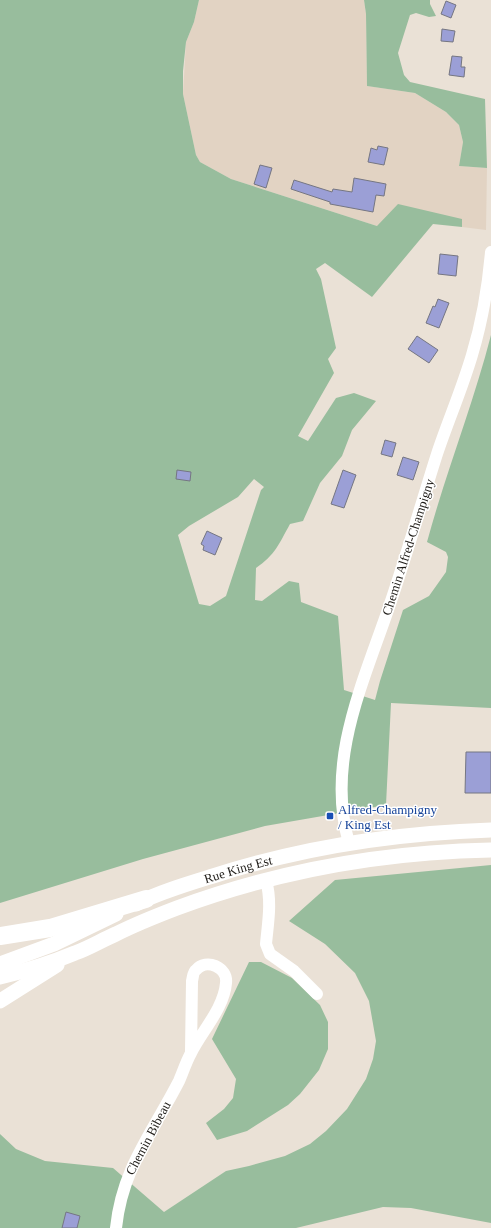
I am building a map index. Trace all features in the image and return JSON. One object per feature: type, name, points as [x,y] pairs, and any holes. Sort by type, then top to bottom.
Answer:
[{"type":"highway","points":[[0,936],[50,928],[146,899]]},
{"type":"main road","name":"Rue King Est","points":[[0,964],[61,941],[146,899],[193,882],[249,865],[308,850],[349,843],[435,833],[491,830]]},
{"type":"main road","name":"Rue King Est","points":[[0,977],[76,953],[130,927],[177,908],[226,891],[266,880],[310,870],[370,860],[442,852],[491,850]]},
{"type":"main road","points":[[0,1001],[76,953]]},
{"type":"street","name":"Chemin Alfred-Champigny","points":[[349,843],[344,824],[341,790],[342,763],[350,726],[402,569],[442,441],[472,357],[484,306],[491,252]]},
{"type":"street","points":[[266,880],[270,900],[266,944],[267,949],[272,956],[299,975],[317,994]]},
{"type":"street","name":"Chemin Bibeau","points":[[116,1228],[122,1196],[131,1169],[179,1081],[191,1052],[216,1010],[226,983],[224,973],[215,966],[209,964],[199,967],[195,971],[192,981],[191,1052]]},
{"type":"shaded area","points":[[199,0],[364,0],[366,14],[367,86],[415,93],[446,112],[459,125],[463,142],[459,166],[487,168],[486,230],[462,227],[462,219],[377,226],[231,179],[200,162],[196,155],[183,94],[186,42],[194,22]]},
{"type":"green space","points":[[0,0],[199,0],[194,22],[186,42],[183,71],[183,94],[196,155],[200,162],[231,179],[377,226],[398,204],[462,219],[462,227],[433,224],[372,297],[325,263],[316,269],[321,279],[336,348],[328,359],[334,373],[298,436],[308,441],[336,398],[354,393],[376,401],[352,430],[342,456],[320,483],[303,521],[290,524],[272,554],[256,568],[255,600],[262,601],[289,581],[299,583],[301,602],[338,616],[344,690],[375,700],[403,610],[429,596],[446,572],[448,557],[446,552],[427,542],[491,335],[491,708],[391,703],[386,805],[265,826],[143,859],[0,903]],"holes":[[[254,479],[264,487],[261,490],[226,596],[210,606],[199,604],[178,535],[189,526],[238,497]]]},
{"type":"green space","points":[[364,0],[430,0],[430,4],[436,16],[429,17],[416,13],[410,15],[398,53],[404,75],[410,82],[485,99],[487,168],[459,166],[463,142],[459,125],[446,112],[415,93],[367,86],[366,14]]},
{"type":"green space","points":[[491,865],[491,1223],[411,1208],[383,1207],[296,1228],[0,1228],[0,1134],[16,1149],[45,1161],[113,1168],[164,1212],[226,1171],[285,1156],[310,1144],[326,1131],[347,1109],[366,1079],[373,1059],[376,1041],[369,1001],[355,973],[325,944],[289,921],[335,880]]},
{"type":"green space","points":[[249,962],[261,962],[292,978],[320,1005],[328,1022],[328,1049],[319,1070],[300,1094],[288,1105],[247,1131],[217,1140],[206,1123],[224,1109],[233,1098],[236,1079],[212,1039]]},
{"type":"building","points":[[446,1],[456,5],[451,18],[441,14]]},
{"type":"building","points":[[442,29],[455,31],[453,42],[441,41]]},
{"type":"building","points":[[452,56],[462,57],[461,67],[465,67],[464,77],[449,75]]},
{"type":"building","points":[[378,146],[388,148],[384,165],[368,162],[371,148],[377,150]]},
{"type":"building","points":[[260,165],[272,168],[266,188],[254,184]]},
{"type":"building","points":[[354,178],[386,184],[384,196],[376,195],[373,212],[330,204],[330,202],[291,189],[294,180],[332,192],[333,189],[352,192]]},
{"type":"building","points":[[440,254],[458,256],[456,276],[438,274]]},
{"type":"building","points":[[438,299],[449,303],[439,328],[426,323],[433,306],[435,307]]},
{"type":"building","points":[[417,336],[438,350],[429,363],[408,349]]},
{"type":"building","points":[[385,440],[396,443],[392,457],[381,454]]},
{"type":"building","points":[[403,457],[419,462],[413,480],[397,475]]},
{"type":"building","points":[[177,470],[191,472],[190,481],[176,479]]},
{"type":"building","points":[[343,470],[356,475],[344,508],[331,504]]},
{"type":"building","points":[[207,531],[222,538],[215,555],[203,550],[204,546],[201,544]]},
{"type":"building","points":[[466,752],[491,752],[491,793],[465,793]]},
{"type":"building","points":[[66,1212],[80,1216],[77,1228],[62,1228]]},
{"type":"place","name":"Alfred-Champigny / King Est","points":[[330,816]]}]
